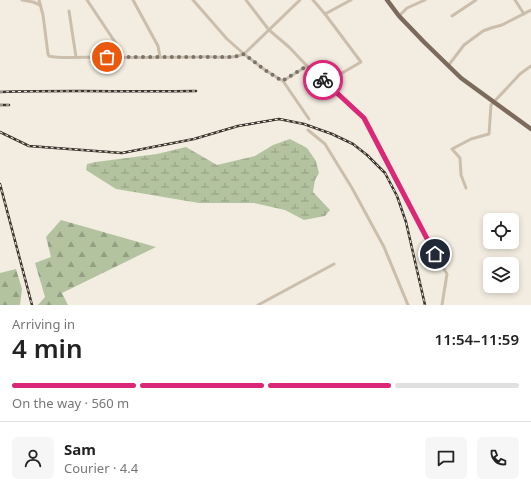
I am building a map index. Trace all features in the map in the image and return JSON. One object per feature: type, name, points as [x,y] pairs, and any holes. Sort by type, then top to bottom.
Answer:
[{"type":"main road","points":[[387,0],[398,16],[461,78],[531,129]]},
{"type":"street","points":[[22,0],[34,2],[40,5]]},
{"type":"street","points":[[39,0],[43,15],[49,56],[123,58],[234,57],[244,54],[300,0]]},
{"type":"street","points":[[87,0],[119,48],[123,58]]},
{"type":"street","points":[[133,0],[158,46],[160,57]]},
{"type":"street","points":[[193,0],[227,39],[244,54],[282,81],[309,119]]},
{"type":"street","points":[[246,0],[269,30],[364,118],[446,274],[442,305]]},
{"type":"street","points":[[313,0],[361,62],[325,83]]},
{"type":"street","points":[[325,14],[351,0]]},
{"type":"street","points":[[398,16],[407,8],[425,0]]},
{"type":"street","points":[[452,16],[476,0]]},
{"type":"street","points":[[515,0],[524,14]]},
{"type":"street","points":[[448,66],[464,45],[483,31],[502,25],[531,10]]},
{"type":"street","points":[[69,11],[76,57]]},
{"type":"street","points":[[282,81],[307,66]]},
{"type":"street","points":[[466,188],[461,175],[460,158],[452,149],[471,138],[489,134],[491,105],[520,74],[531,66]]},
{"type":"street","points":[[308,130],[325,144],[352,188],[384,247],[408,305]]},
{"type":"street","points":[[258,305],[334,264]]},
{"type":"green space","points":[[290,139],[307,148],[316,161],[319,173],[315,180],[313,192],[330,210],[325,216],[304,220],[285,210],[254,203],[199,203],[116,189],[86,170],[87,164],[157,154],[186,147],[217,165],[255,156],[273,145]]},
{"type":"green space","points":[[61,220],[156,247],[62,293],[68,305],[38,305],[45,297],[35,263],[51,257],[46,237]]},
{"type":"green space","points":[[16,269],[22,289],[20,305],[0,305],[0,273]]},
{"type":"railway","points":[[0,92],[196,91]]},
{"type":"railway","points":[[0,105],[9,105]]},
{"type":"railway","points":[[0,132],[29,146],[122,153],[194,139],[238,126],[279,119],[304,124],[332,134],[353,144],[367,155],[385,173],[397,196],[406,222],[425,305]]},
{"type":"railway","points":[[0,184],[32,305]]},
{"type":"way so far","points":[[107,57],[234,57],[244,54],[282,81],[307,66],[323,80]]},
{"type":"route","points":[[323,80],[364,118],[435,254]]}]
